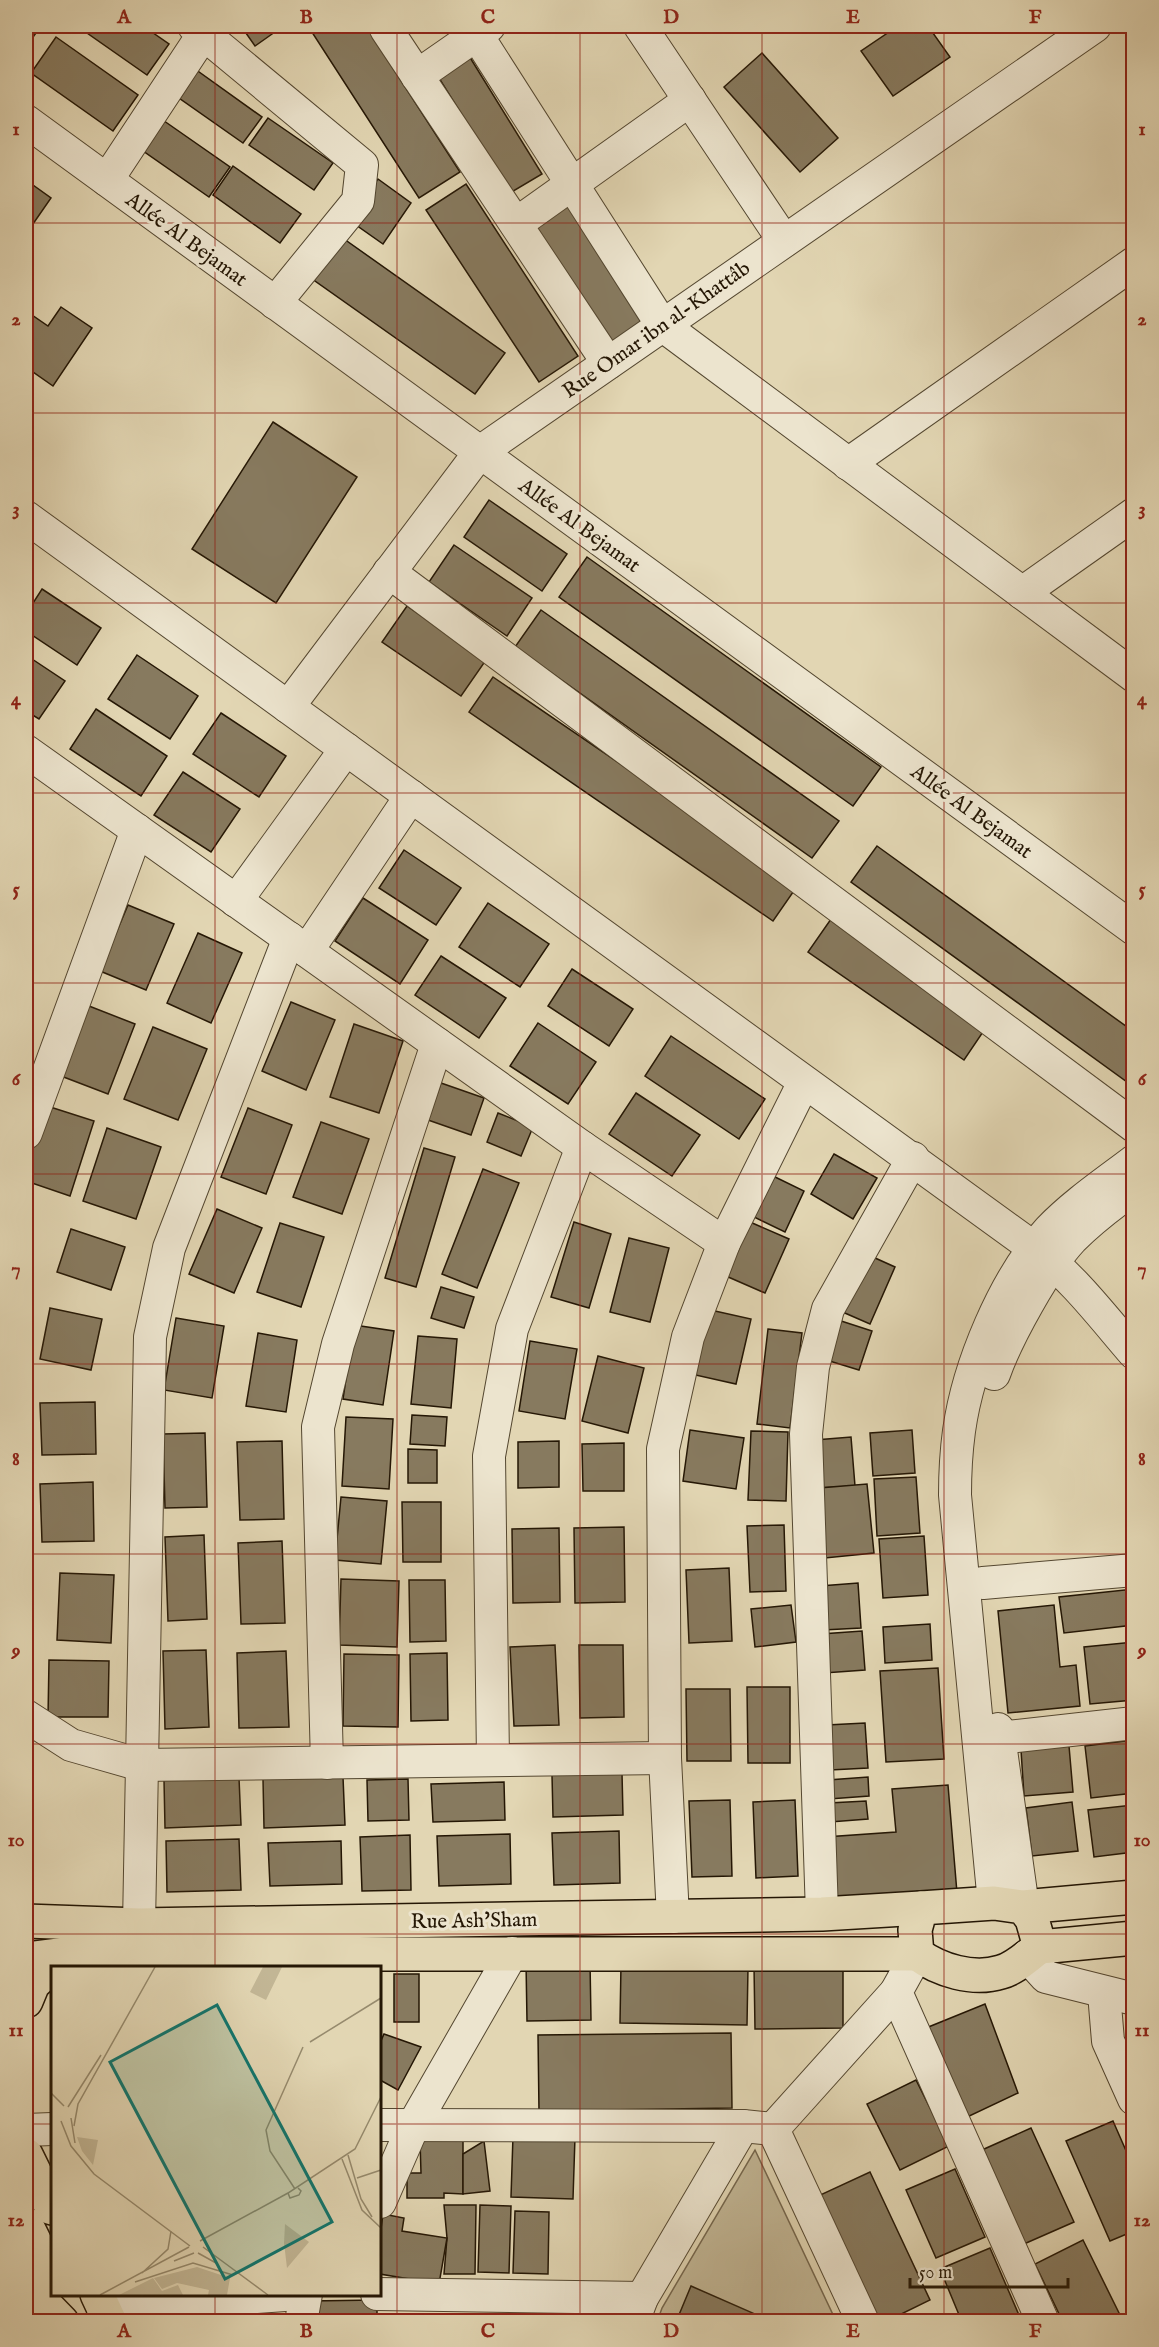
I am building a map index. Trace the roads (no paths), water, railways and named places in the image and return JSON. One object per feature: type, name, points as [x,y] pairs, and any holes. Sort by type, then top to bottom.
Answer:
[{"type":"main road","points":[[1008,1905],[1134,1897]]},
{"type":"main road","name":"Rue Ash'Sham","points":[[26,1921],[139,1925],[673,1917],[822,1914],[1008,1905]]},
{"type":"main road","points":[[1008,1905],[1032,1919],[1033,1952]]},
{"type":"main road","points":[[921,1908],[915,1930],[917,1953],[931,1964],[951,1972],[986,1974],[1009,1968],[1033,1952],[1134,1938]]},
{"type":"main road","name":"Rue Ash'Sham","points":[[26,1959],[65,1954],[917,1953]]},
{"type":"main road","points":[[52,1966],[65,1954]]},
{"type":"main road","points":[[26,2001],[33,1984],[51,1967]]},
{"type":"main road","points":[[26,2155],[51,2206]]},
{"type":"main road","points":[[26,2224],[51,2275]]},
{"type":"main road","points":[[26,2285],[62,2322]]},
{"type":"main road","points":[[63,2296],[96,2311]]},
{"type":"street","points":[[640,26],[784,241]]},
{"type":"street","name":"Rue Omar ibn al-Khattâb","points":[[288,707],[480,452],[1095,26]]},
{"type":"street","points":[[107,180],[199,28],[362,165],[358,201],[275,303]]},
{"type":"street","points":[[417,76],[479,28],[572,184],[662,325],[1134,676]]},
{"type":"street","points":[[386,29],[608,363]]},
{"type":"street","points":[[516,224],[690,100]]},
{"type":"street","name":"Allée Al Bejamat","points":[[26,121],[1134,929]]},
{"type":"street","points":[[848,464],[1134,264]]},
{"type":"street","points":[[1022,593],[1134,514]]},
{"type":"street","points":[[26,517],[1044,1255],[1134,1353]]},
{"type":"street","points":[[389,572],[1134,1126]]},
{"type":"street","points":[[236,901],[346,749]]},
{"type":"street","points":[[26,751],[437,1044],[724,1243]]},
{"type":"street","points":[[139,1925],[150,1337],[169,1248],[298,945],[411,796]]},
{"type":"street","points":[[26,1133],[36,1067],[136,830]]},
{"type":"street","points":[[327,1762],[318,1427],[338,1344],[437,1044]]},
{"type":"street","points":[[673,1917],[665,1758],[663,1449],[688,1337],[724,1243],[804,1082]]},
{"type":"street","points":[[493,1760],[489,1456],[512,1329],[582,1146]]},
{"type":"street","points":[[822,1914],[806,1434],[813,1367],[828,1309],[913,1158]]},
{"type":"street","points":[[1008,1905],[999,1738],[973,1494],[981,1419],[990,1386],[1005,1347],[1044,1255],[1067,1213],[1134,1161]]},
{"type":"street","points":[[1008,1905],[955,1495],[959,1432],[972,1376],[999,1307],[1018,1271],[1071,1240],[1134,1187]]},
{"type":"street","points":[[983,1583],[1134,1570]]},
{"type":"street","points":[[26,1716],[71,1745],[141,1765],[665,1758]]},
{"type":"street","points":[[999,1738],[1134,1723]]},
{"type":"street","points":[[1033,1952],[1046,1977],[1119,1996],[1108,2041],[1134,2099]]},
{"type":"street","points":[[381,2200],[414,2124],[512,1953]]},
{"type":"street","points":[[381,2295],[638,2310],[758,2128],[896,1992],[917,1953]]},
{"type":"street","points":[[896,1992],[1043,2322]]},
{"type":"street","points":[[381,2125],[758,2128]]},
{"type":"street","points":[[758,2128],[863,2322]]},
{"type":"street","points":[[26,2130],[51,2129]]},
{"type":"street","points":[[96,2311],[286,2296]]},
{"type":"street","points":[[301,2322],[306,2296]]}]
